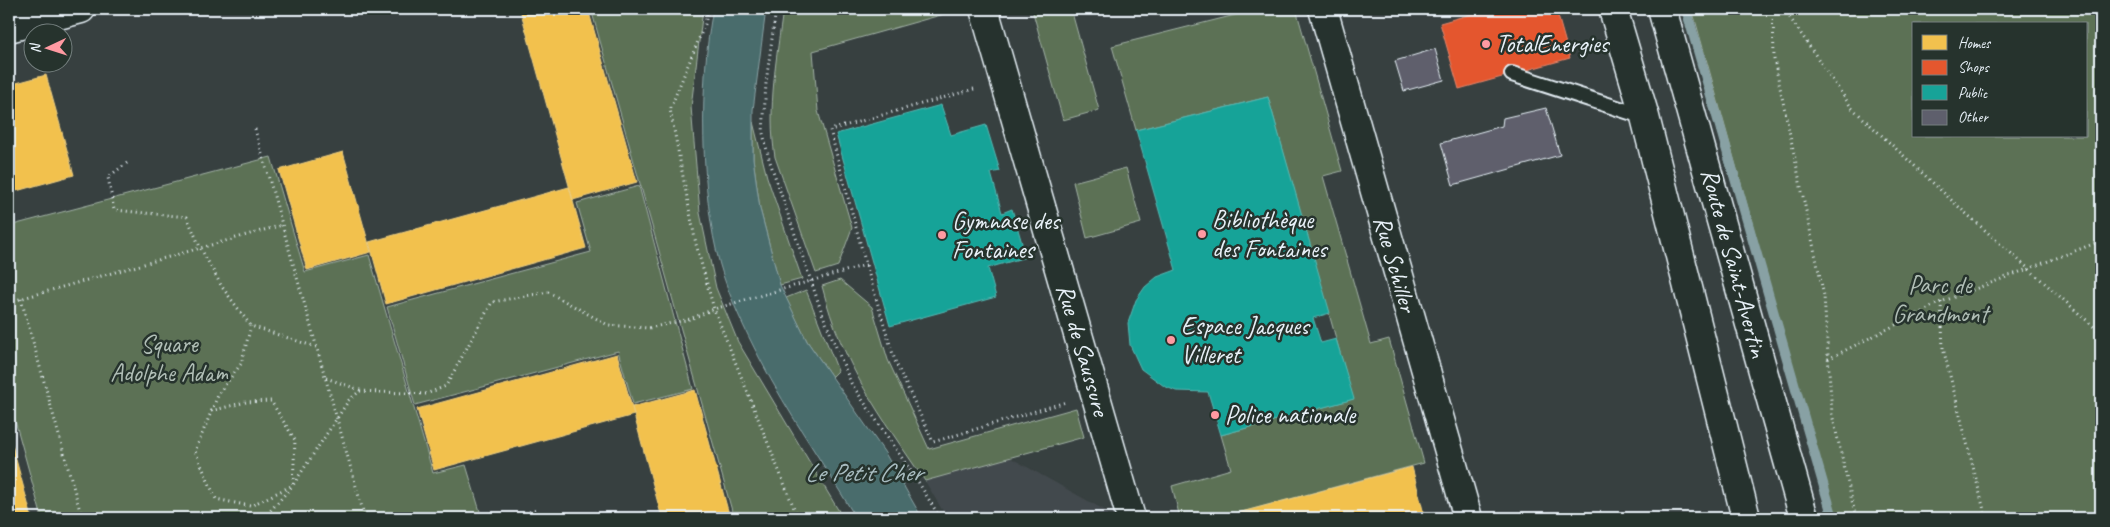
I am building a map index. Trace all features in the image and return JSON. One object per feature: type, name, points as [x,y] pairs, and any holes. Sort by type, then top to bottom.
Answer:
[{"type":"street","points":[[9,28],[81,9]]},
{"type":"street","name":"Rue de Saussure","points":[[984,9],[1131,518]]},
{"type":"street","name":"Rue Schiller","points":[[1323,9],[1468,518]]},
{"type":"street","name":"Route de Saint-Avertin","points":[[1613,9],[1645,117],[1746,518]]},
{"type":"street","name":"Route de Saint-Avertin","points":[[1662,9],[1804,518]]},
{"type":"lane","points":[[1512,74],[1645,117]]},
{"type":"path","points":[[708,9],[705,24],[670,109],[696,244],[714,309],[798,518]]},
{"type":"path","points":[[776,9],[766,83],[763,133],[769,159],[829,332],[852,383],[919,483],[940,518]]},
{"type":"path","points":[[1773,9],[1774,59],[1824,296],[1832,414],[1856,518]]},
{"type":"path","points":[[1784,9],[1851,107],[1960,208],[2101,333]]},
{"type":"path","points":[[1005,80],[830,130],[866,265],[895,361],[933,442],[1096,393]]},
{"type":"path","points":[[255,129],[365,518]]},
{"type":"path","points":[[127,163],[108,177],[114,210],[187,217],[200,247],[222,287],[251,326],[316,347]]},
{"type":"path","points":[[9,302],[282,225]]},
{"type":"path","points":[[1828,359],[1941,302],[2101,240]]},
{"type":"path","points":[[325,378],[360,391],[426,394],[446,386],[492,302],[548,292],[608,325],[648,328],[690,319],[714,309],[794,288],[866,265]]},
{"type":"path","points":[[21,299],[82,518]]},
{"type":"path","points":[[1941,302],[1943,348],[1986,518]]},
{"type":"path","points":[[251,326],[242,364],[219,393],[195,451],[216,499],[250,506],[293,485]]},
{"type":"path","points":[[264,518],[293,485],[349,400],[360,391]]},
{"type":"path","points":[[211,411],[246,402],[271,401],[294,440],[293,485]]},
{"type":"path","points":[[505,518],[537,510]]},
{"type":"shaded area","points":[[1009,457],[1106,511],[1108,518],[947,518],[925,481]]},
{"type":"green space","points":[[591,9],[703,9],[691,107],[700,213],[716,288],[738,342],[843,518],[734,518]]},
{"type":"green space","points":[[783,9],[962,9],[813,51],[818,111],[852,228],[838,266],[816,273],[775,157],[772,101]]},
{"type":"green space","points":[[1032,9],[1071,9],[1099,110],[1063,120]]},
{"type":"green space","points":[[1259,9],[1296,9],[1342,171],[1323,176],[1371,344],[1389,339],[1424,463],[1219,518],[1180,518],[1172,486],[1231,469],[1221,435],[1353,399],[1268,97],[1136,130],[1112,46]]},
{"type":"green space","name":"Parc de Grandmont","points":[[1692,9],[2101,9],[2101,518],[1835,518]]},
{"type":"green space","points":[[753,122],[767,177],[802,279],[780,285],[760,209],[753,158]]},
{"type":"green space","name":"Square Adolphe Adam","points":[[271,157],[305,272],[369,255],[433,473],[466,465],[482,518],[42,518],[9,399],[9,226]]},
{"type":"green space","points":[[1126,168],[1141,223],[1087,238],[1073,182]]},
{"type":"green space","points":[[639,186],[693,389],[633,404],[618,351],[415,405],[387,307],[591,252],[577,203]]},
{"type":"green space","points":[[840,280],[872,307],[888,360],[929,449],[1076,408],[1084,437],[925,481],[864,388],[840,341],[822,286]]},
{"type":"green space","points":[[806,290],[838,371],[832,377],[807,341],[786,298]]},
{"type":"water","name":"Le Petit Cher","points":[[713,9],[766,9],[753,110],[753,158],[760,209],[780,285],[807,341],[885,453],[922,518],[856,518],[771,379],[733,301],[720,265],[713,237],[705,172],[705,69]]},
{"type":"building: Homes","points":[[520,9],[588,9],[637,182],[573,200]]},
{"type":"building: Homes","points":[[46,75],[74,175],[9,193],[9,85]]},
{"type":"building: Homes","points":[[343,152],[371,252],[307,270],[279,170]]},
{"type":"building: Homes","points":[[569,187],[586,248],[386,304],[369,242]]},
{"type":"building: Homes","points":[[617,354],[634,415],[434,470],[417,409]]},
{"type":"building: Homes","points":[[695,390],[730,518],[662,518],[632,407]]},
{"type":"building: Homes","points":[[9,434],[32,518],[9,518]]},
{"type":"building: Homes","points":[[1412,467],[1425,518],[1219,518]]},
{"type":"building: Shops","points":[[1489,9],[1556,9],[1570,58],[1459,89],[1440,23]]},
{"type":"building: Public","points":[[1268,97],[1330,313],[1313,318],[1321,343],[1336,339],[1354,399],[1221,435],[1208,392],[1176,391],[1164,386],[1141,369],[1130,345],[1128,323],[1136,300],[1145,287],[1157,277],[1176,270],[1136,130]]},
{"type":"building: Public","name":"Gymnase des Fontaines","points":[[941,105],[951,135],[986,125],[1000,171],[991,173],[1002,213],[1012,209],[1026,257],[988,268],[996,297],[890,326],[836,134]]},
{"type":"building: Other","points":[[1435,49],[1444,80],[1404,91],[1395,61]]},
{"type":"building: Other","points":[[1546,108],[1560,155],[1453,185],[1441,143],[1502,126],[1503,118]]},
{"type":"waterway","points":[[1686,9],[1833,518]]},
{"type":"place","name":"TotalEnergies","points":[[1486,44]]},
{"type":"place","name":"Bibliothèque des Fontaines","points":[[1202,234]]},
{"type":"place","name":"Gymnase des Fontaines","points":[[942,235]]},
{"type":"place","name":"Espace Jacques Villeret","points":[[1171,340]]},
{"type":"place","name":"Police nationale","points":[[1215,415]]}]
